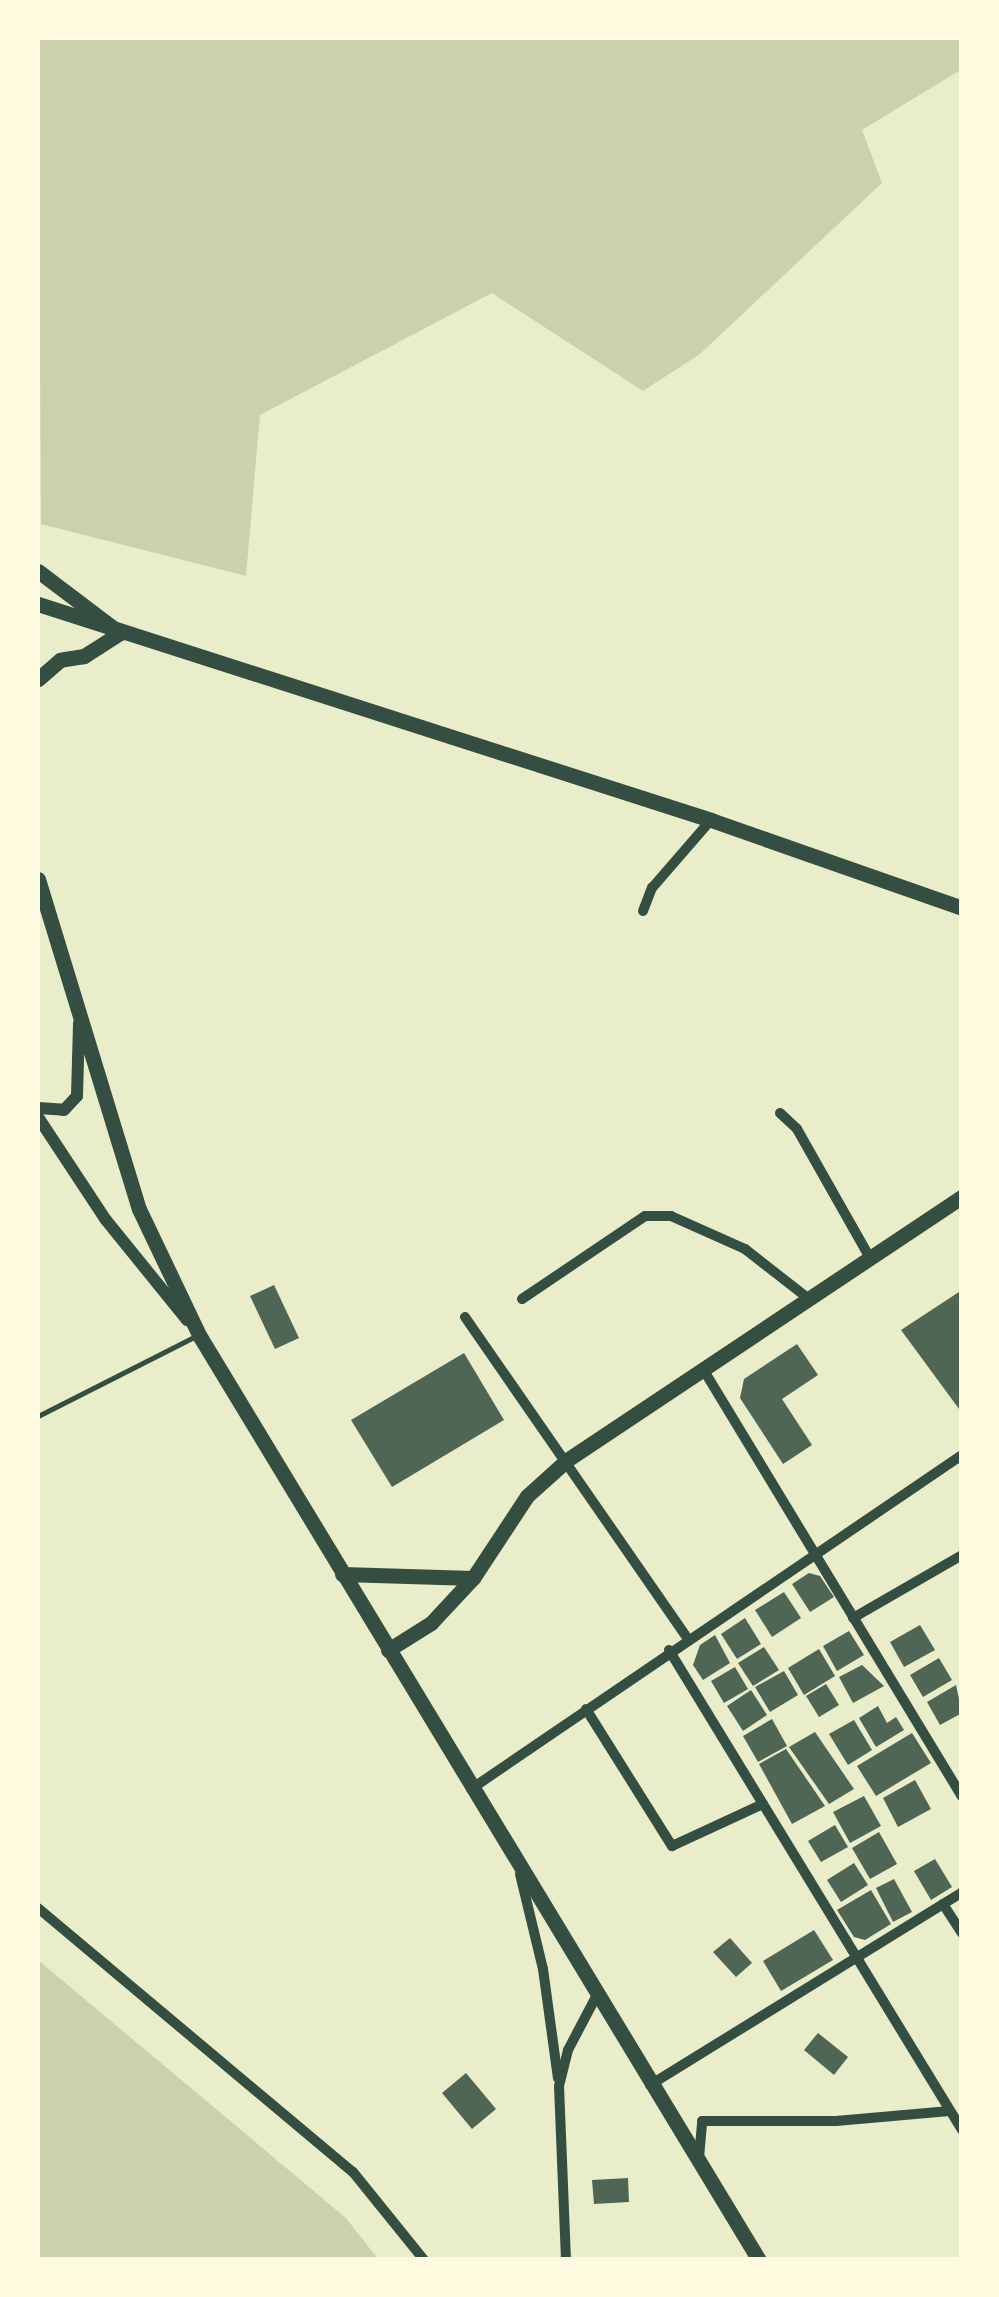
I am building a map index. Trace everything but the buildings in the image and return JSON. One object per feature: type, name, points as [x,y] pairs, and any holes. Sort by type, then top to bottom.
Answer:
[{"type":"main road","points":[[38,571],[120,633]]},
{"type":"main road","points":[[38,604],[711,820],[962,908]]},
{"type":"main road","points":[[38,679],[60,660],[84,656],[120,633]]},
{"type":"main road","points":[[38,879],[139,1209],[199,1335],[754,2257]]},
{"type":"main road","points":[[388,1650],[432,1624],[473,1578],[526,1496],[567,1460],[962,1197]]},
{"type":"main road","points":[[342,1574],[473,1578]]},
{"type":"street","points":[[644,910],[652,888],[711,820]]},
{"type":"street","points":[[38,1108],[64,1110],[77,1096],[79,1015]]},
{"type":"street","points":[[780,1112],[798,1129],[870,1258]]},
{"type":"street","points":[[38,1118],[106,1220],[199,1335]]},
{"type":"street","points":[[522,1298],[645,1216],[670,1216],[746,1249],[809,1298]]},
{"type":"street","points":[[465,1317],[687,1638]]},
{"type":"street","points":[[703,1370],[962,1796]]},
{"type":"street","points":[[470,1790],[668,1650],[816,1556],[962,1455]]},
{"type":"street","points":[[854,1618],[962,1555]]},
{"type":"street","points":[[668,1650],[962,2130]]},
{"type":"street","points":[[586,1709],[672,1846],[763,1804]]},
{"type":"street","points":[[520,1872],[543,1969],[559,2086],[566,2260]]},
{"type":"street","points":[[650,2085],[858,1960],[962,1892]]},
{"type":"street","points":[[944,1904],[962,1933]]},
{"type":"street","points":[[38,1908],[353,2172],[424,2260]]},
{"type":"street","points":[[559,2086],[568,2050],[596,1996]]},
{"type":"street","points":[[699,2164],[702,2121],[836,2121],[950,2111]]},
{"type":"lane","points":[[38,1416],[199,1335]]},
{"type":"green space","points":[[38,38],[961,38],[962,69],[862,130],[882,183],[700,354],[643,391],[492,293],[260,415],[246,576],[41,524]]},
{"type":"green space","points":[[38,1960],[346,2218],[378,2259],[38,2259]]}]
